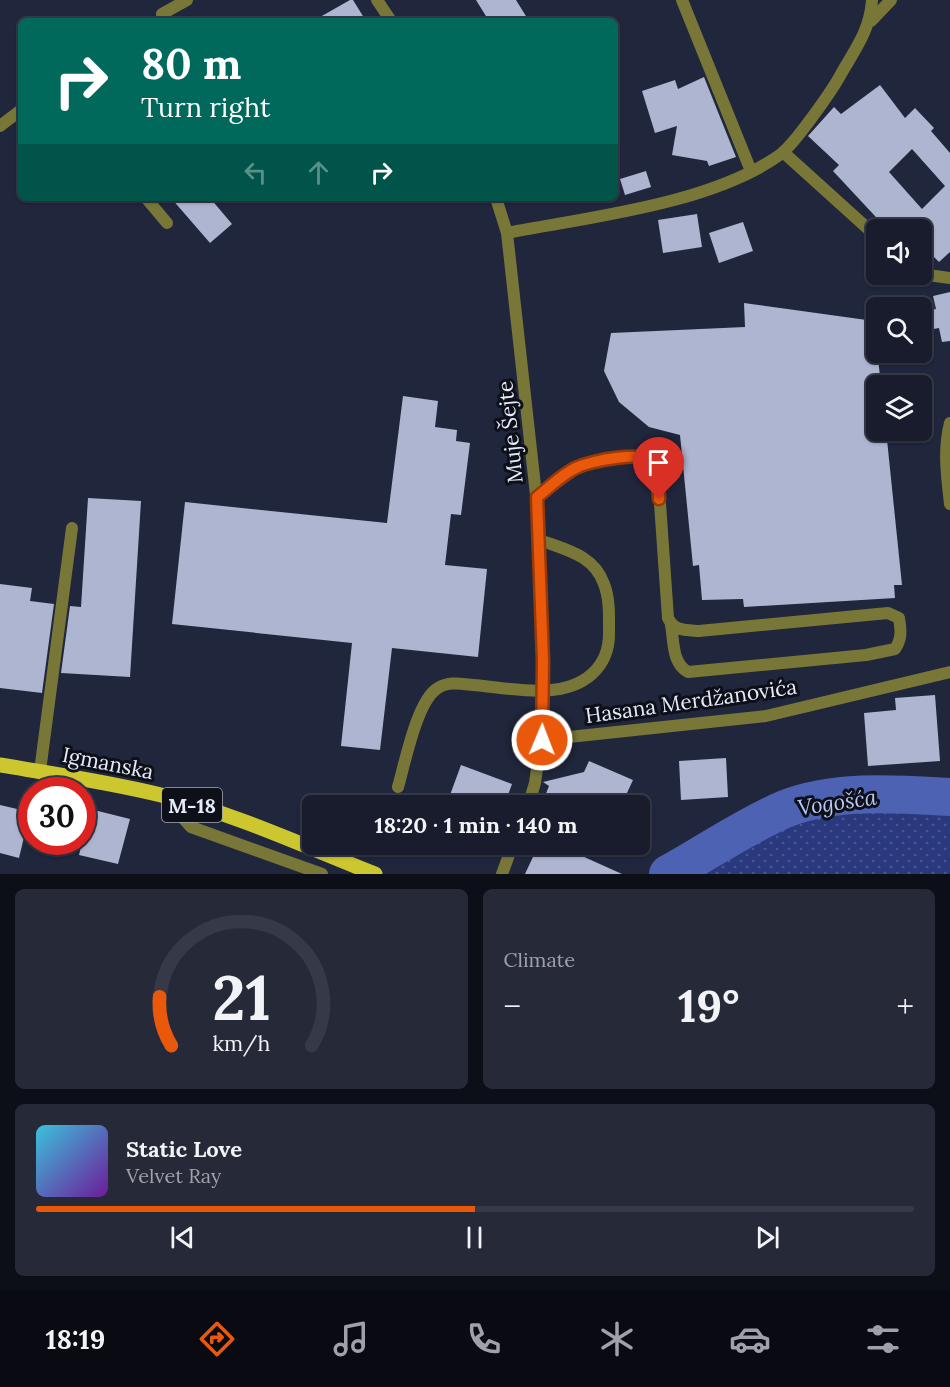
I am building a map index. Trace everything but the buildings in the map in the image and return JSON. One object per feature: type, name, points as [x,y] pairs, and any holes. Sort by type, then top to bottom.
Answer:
[{"type":"main road","name":"Igmanska","points":[[0,765],[163,796],[258,826],[375,874]]},
{"type":"street","points":[[162,14],[188,0]]},
{"type":"street","points":[[377,0],[389,18]]},
{"type":"street","points":[[682,0],[751,171]]},
{"type":"street","points":[[871,21],[872,0]]},
{"type":"street","points":[[507,233],[678,200],[751,171],[783,152],[834,87],[871,21],[891,0]]},
{"type":"street","points":[[0,126],[18,112]]},
{"type":"street","points":[[783,152],[866,227]]},
{"type":"street","points":[[148,201],[167,224]]},
{"type":"street","name":"Muje Šejte","points":[[497,201],[507,233],[540,540],[542,740],[531,795]]},
{"type":"street","points":[[932,276],[950,279]]},
{"type":"street","points":[[950,423],[946,438],[950,504]]},
{"type":"street","points":[[537,497],[578,467],[608,459],[645,456],[653,461],[657,475],[668,618],[676,657],[681,668],[688,672],[866,655],[895,649],[900,642],[901,629],[898,618],[888,613],[699,631],[680,630],[671,625]]},
{"type":"street","points":[[40,771],[72,528]]},
{"type":"street","points":[[398,787],[425,700],[437,688],[455,683],[542,690],[573,686],[594,672],[608,652],[609,618],[606,589],[594,566],[579,554],[540,540]]},
{"type":"street","name":"Hasana Merdžanovića","points":[[542,740],[766,716],[950,672]]},
{"type":"street","points":[[163,796],[191,827],[322,874]]},
{"type":"street","points":[[502,874],[509,855]]},
{"type":"shaded area","points":[[891,794],[950,797],[950,874],[668,874],[786,809],[828,798]]},
{"type":"waterway","name":"Vogošća","points":[[668,874],[755,823],[785,809],[805,803],[825,798],[867,794],[950,797]]},
{"type":"route","points":[[542,740],[543,661],[537,497],[578,467],[608,459],[645,456],[653,461],[659,499]]}]
